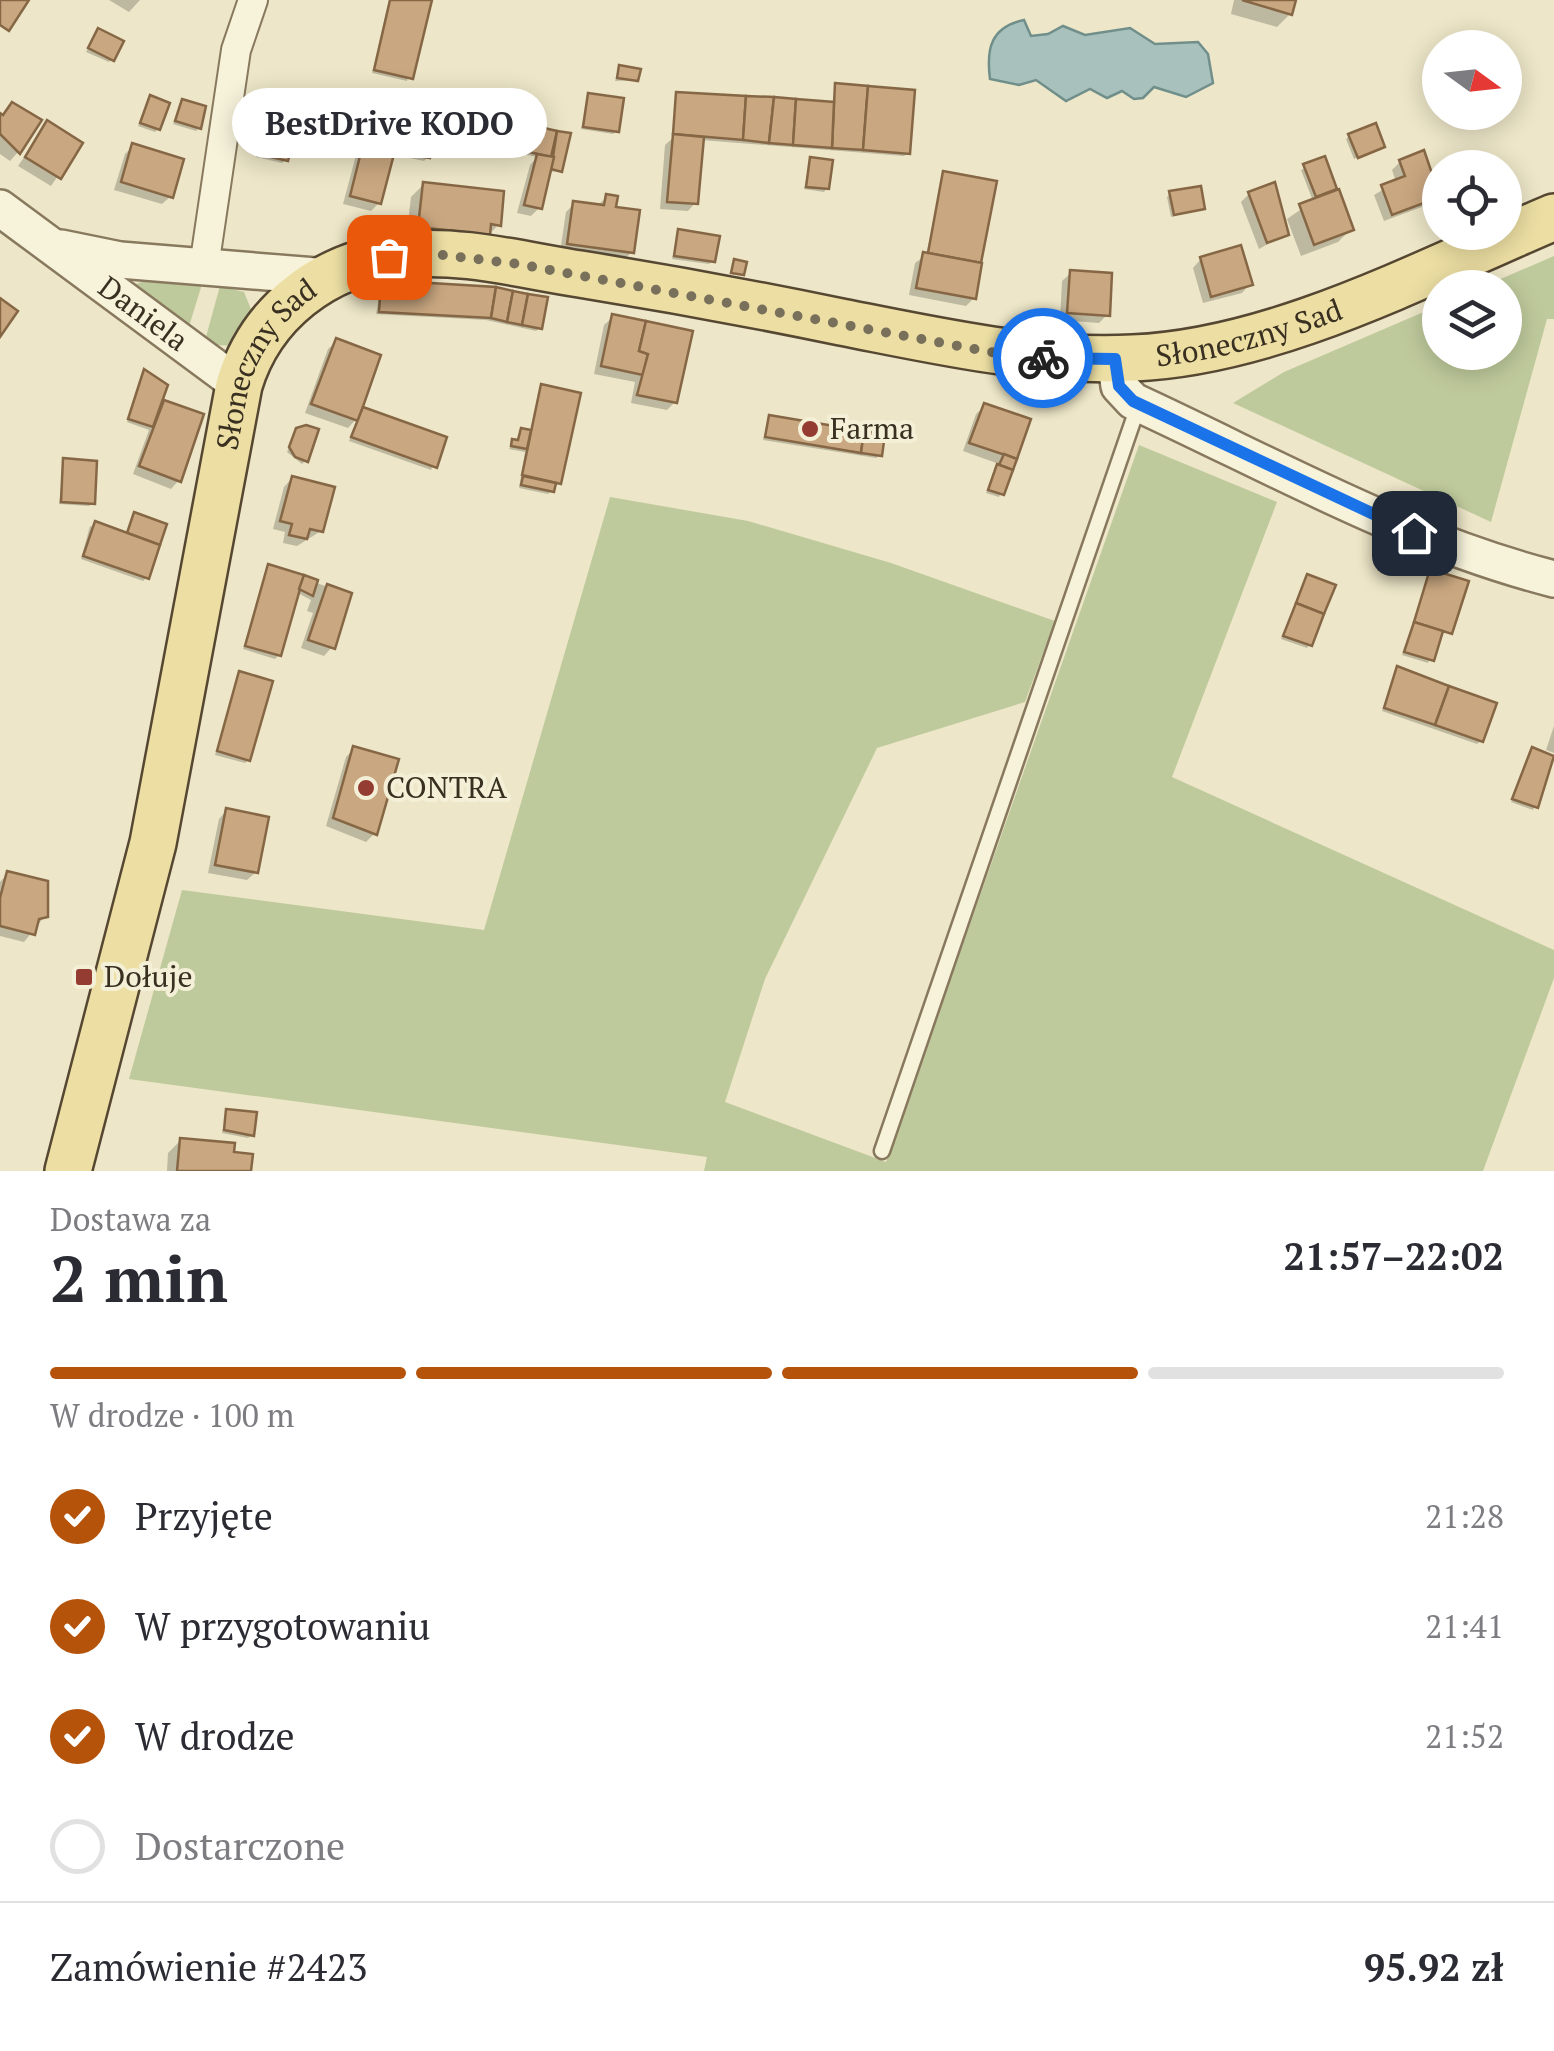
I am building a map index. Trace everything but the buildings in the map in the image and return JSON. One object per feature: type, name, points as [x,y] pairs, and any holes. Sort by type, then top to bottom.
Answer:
[{"type":"main road","name":"Słoneczny Sad","points":[[68,1171],[153,843],[239,384],[255,345],[275,317],[328,277],[399,255],[462,256],[662,288],[991,352],[1115,359],[1184,352],[1274,331],[1554,217]]},
{"type":"street","points":[[204,267],[236,50],[253,0]]},
{"type":"street","name":"Daniela","points":[[0,208],[239,384]]},
{"type":"street","name":"Daniela","points":[[48,242],[95,256],[328,277]]},
{"type":"street","points":[[1115,359],[1122,392],[1142,406],[1414,533],[1471,556],[1554,579]]},
{"type":"lane","points":[[882,1151],[1133,421],[1142,406]]},
{"type":"green space","points":[[1554,256],[1554,319],[1547,319],[1491,522],[1233,403],[1284,372],[1422,313],[1422,370],[1522,370],[1521,270]]},
{"type":"green space","points":[[149,279],[202,284],[187,333],[133,292],[134,285]]},
{"type":"green space","points":[[220,286],[244,292],[253,314],[233,346],[204,344]]},
{"type":"green space","points":[[1139,445],[1277,502],[1172,777],[1554,950],[1554,978],[1483,1171],[704,1171],[707,1157],[129,1079],[182,890],[484,930],[610,497],[748,521],[891,563],[1055,621],[1025,702],[877,748],[765,979],[725,1102],[886,1162]]},
{"type":"water","points":[[1024,20],[1031,36],[1048,34],[1063,26],[1085,35],[1130,28],[1155,44],[1198,42],[1208,54],[1213,83],[1186,97],[1154,87],[1143,98],[1134,99],[1122,91],[1107,98],[1090,89],[1066,101],[1036,80],[1019,85],[990,79],[993,40],[1004,28]]},
{"type":"way so far","points":[[389,257],[434,254],[518,264],[720,298],[991,352],[1043,358]]},
{"type":"place","name":"BestDrive KODO","points":[[389,257]]},
{"type":"place","name":"Farma","points":[[810,429]]},
{"type":"place","name":"CONTRA","points":[[366,788]]},
{"type":"place","name":"Dołuje","points":[[84,977]]},
{"type":"route","points":[[1043,358],[1115,359],[1119,386],[1133,401],[1414,533]]}]
